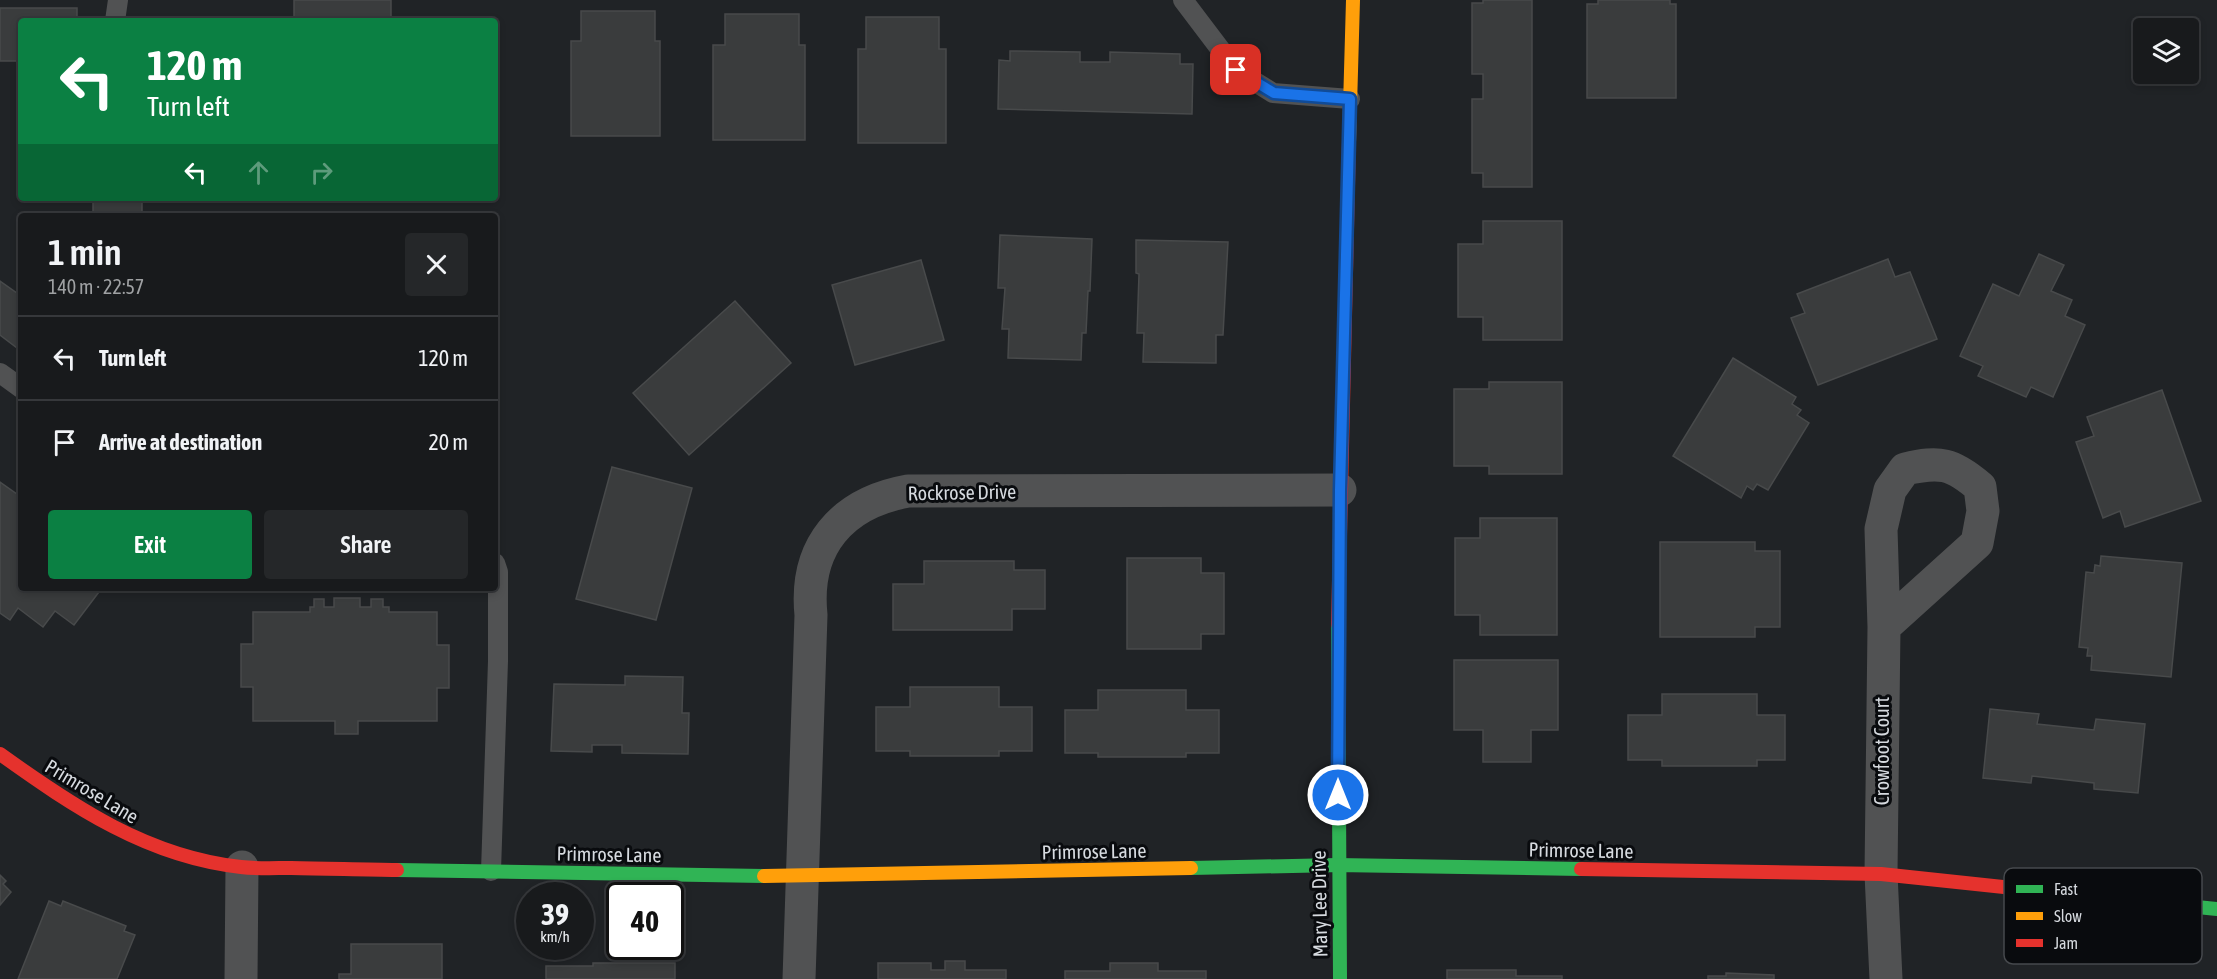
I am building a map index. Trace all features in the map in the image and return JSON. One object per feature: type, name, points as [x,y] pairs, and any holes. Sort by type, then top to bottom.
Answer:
[{"type":"street","name":"Mary Lee Drive","points":[[1340,979],[1337,865],[1340,490],[1353,0]]},
{"type":"street","name":"Crowfoot Court","points":[[1884,627],[1977,543],[1983,511],[1980,487],[1962,472],[1932,463],[1905,469],[1890,490],[1881,529],[1884,627],[1881,874],[1886,979]]},
{"type":"street","name":"Rockrose Drive","points":[[799,979],[812,576],[817,558],[830,534],[856,509],[873,500],[908,491],[1340,490]]},
{"type":"street","name":"Primrose Lane","points":[[0,754],[75,808],[120,833],[167,852],[242,867],[802,877],[1337,865],[1881,874],[2004,887]]},
{"type":"street","points":[[241,979],[242,867]]},
{"type":"street","name":"Primrose Lane","points":[[2202,907],[2217,909]]},
{"type":"lane","points":[[116,18],[118,0]]},
{"type":"lane","points":[[1183,0],[1236,70],[1274,93],[1350,99]]},
{"type":"lane","points":[[0,373],[18,386]]},
{"type":"lane","points":[[491,871],[498,660],[498,572]]},
{"type":"building","points":[[294,0],[391,0],[391,18],[294,18]]},
{"type":"building","points":[[1483,0],[1532,0],[1532,187],[1483,187],[1483,173],[1472,173],[1472,99],[1483,99],[1483,74],[1472,74],[1472,3],[1483,3]]},
{"type":"building","points":[[1598,0],[1670,0],[1670,4],[1676,4],[1676,98],[1587,98],[1587,4],[1598,4]]},
{"type":"building","points":[[0,8],[77,8],[77,18],[18,18],[18,61],[0,61]]},
{"type":"building","points":[[581,11],[655,11],[655,41],[660,41],[660,136],[571,136],[571,41],[581,41]]},
{"type":"building","points":[[725,14],[799,14],[799,45],[805,45],[805,140],[713,140],[713,45],[725,45]]},
{"type":"building","points":[[866,17],[939,17],[939,49],[946,49],[946,143],[858,143],[858,49],[866,49]]},
{"type":"building","points":[[1010,51],[1080,52],[1080,62],[1110,62],[1110,52],[1180,54],[1180,64],[1193,64],[1192,114],[998,109],[999,60],[1010,61]]},
{"type":"building","points":[[93,201],[142,201],[142,213],[93,213]]},
{"type":"building","points":[[1483,221],[1562,221],[1562,340],[1483,340],[1483,317],[1458,317],[1458,244],[1483,244]]},
{"type":"building","points":[[1000,235],[1092,239],[1090,291],[1088,291],[1086,333],[1082,333],[1081,360],[1008,358],[1009,329],[1002,329],[1005,288],[998,288]]},
{"type":"building","points":[[1136,240],[1228,242],[1223,335],[1216,335],[1216,363],[1143,362],[1144,333],[1137,333],[1139,274],[1136,273]]},
{"type":"building","points":[[2039,254],[2064,265],[2051,291],[2072,300],[2065,316],[2085,325],[2053,397],[2031,387],[2026,397],[1978,376],[1983,366],[1960,356],[1993,284],[2019,296]]},
{"type":"building","points":[[1888,259],[1895,277],[1910,272],[1937,339],[1818,385],[1791,318],[1805,313],[1797,294]]},
{"type":"building","points":[[921,260],[944,340],[855,365],[832,285]]},
{"type":"building","points":[[0,281],[18,294],[18,349],[0,335]]},
{"type":"building","points":[[735,301],[791,363],[689,455],[633,393]]},
{"type":"building","points":[[1733,358],[1796,397],[1792,404],[1801,410],[1797,415],[1809,423],[1768,490],[1757,484],[1753,490],[1747,486],[1741,498],[1673,456]]},
{"type":"building","points":[[1489,382],[1562,382],[1562,474],[1489,474],[1489,466],[1454,466],[1454,389],[1489,389]]},
{"type":"building","points":[[2162,390],[2201,501],[2125,527],[2120,511],[2103,518],[2076,442],[2094,436],[2087,417]]},
{"type":"building","points":[[612,467],[692,488],[656,620],[576,599]]},
{"type":"building","points":[[0,482],[18,495],[18,591],[100,591],[74,625],[55,611],[43,627],[18,608],[10,620],[0,613]]},
{"type":"building","points":[[1480,518],[1557,518],[1557,635],[1480,635],[1480,615],[1455,615],[1455,538],[1480,538]]},
{"type":"building","points":[[1660,542],[1755,542],[1755,551],[1780,551],[1780,627],[1755,627],[1755,637],[1660,637]]},
{"type":"building","points":[[2101,556],[2182,563],[2171,677],[2091,670],[2092,656],[2087,656],[2088,648],[2079,647],[2086,572],[2094,573],[2095,565],[2100,566]]},
{"type":"building","points":[[1127,558],[1201,558],[1201,573],[1224,573],[1224,634],[1201,634],[1201,649],[1127,649]]},
{"type":"building","points":[[924,561],[1014,561],[1014,570],[1045,570],[1045,609],[1012,609],[1012,630],[893,630],[893,584],[924,584]]},
{"type":"building","points":[[334,598],[360,598],[360,607],[371,607],[371,599],[383,599],[383,607],[389,607],[389,612],[437,612],[437,645],[449,645],[449,688],[437,688],[437,721],[358,721],[358,734],[335,734],[335,721],[253,721],[253,687],[241,687],[241,644],[253,644],[253,612],[310,612],[310,607],[314,607],[314,599],[324,599],[324,607],[334,607]]},
{"type":"building","points":[[1454,660],[1558,660],[1558,730],[1531,730],[1531,762],[1483,762],[1483,730],[1454,730]]},
{"type":"building","points":[[625,676],[683,677],[682,713],[689,713],[688,754],[622,753],[622,745],[592,745],[592,752],[551,751],[554,684],[625,685]]},
{"type":"building","points":[[910,687],[999,687],[999,707],[1032,707],[1032,751],[999,751],[999,756],[910,756],[910,751],[876,751],[876,707],[910,707]]},
{"type":"building","points":[[1098,690],[1186,690],[1186,710],[1219,710],[1219,753],[1186,753],[1186,757],[1098,757],[1098,753],[1065,753],[1065,710],[1098,710]]},
{"type":"building","points":[[1662,694],[1757,694],[1757,715],[1785,715],[1785,760],[1757,760],[1757,766],[1662,766],[1662,760],[1628,760],[1628,715],[1662,715]]},
{"type":"building","points":[[1990,709],[2039,714],[2037,724],[2094,730],[2096,719],[2145,724],[2138,793],[2094,789],[2094,783],[2032,776],[2031,783],[1983,778]]},
{"type":"building","points":[[0,875],[6,881],[3,884],[11,892],[0,905]]},
{"type":"building","points":[[49,901],[61,906],[63,901],[126,926],[124,931],[135,935],[117,979],[18,979]]},
{"type":"building","points":[[351,944],[442,944],[442,979],[339,979],[339,974],[351,974]]},
{"type":"building","points":[[945,961],[965,961],[965,970],[1006,970],[1006,979],[878,979],[878,963],[931,963],[931,970],[945,970]]},
{"type":"building","points":[[593,963],[675,963],[675,979],[546,979],[546,966],[593,966]]},
{"type":"building","points":[[1110,963],[1158,963],[1158,971],[1206,971],[1206,979],[1065,979],[1065,971],[1110,971]]},
{"type":"building","points":[[1447,970],[1516,970],[1516,976],[1562,976],[1562,979],[1447,979]]},
{"type":"building","points":[[1726,973],[1774,975],[1774,979],[1708,979],[1708,976],[1726,976]]},
{"type":"traffic: fast","points":[[1338,624],[1340,979]]},
{"type":"traffic: fast","points":[[1191,868],[1337,865],[1581,869]]},
{"type":"traffic: fast","points":[[397,870],[764,876]]},
{"type":"traffic: fast","points":[[2202,907],[2217,909]]},
{"type":"traffic: slow","points":[[1349,142],[1353,0]]},
{"type":"traffic: slow","points":[[764,876],[1191,868]]},
{"type":"traffic: jam","points":[[1338,624],[1349,142]]},
{"type":"traffic: jam","points":[[0,754],[56,793],[113,827],[175,853],[247,868],[397,870]]},
{"type":"traffic: jam","points":[[1581,869],[1881,874],[2004,887]]},
{"type":"route","points":[[1236,70],[1274,93],[1350,99],[1340,490],[1338,795]]}]
